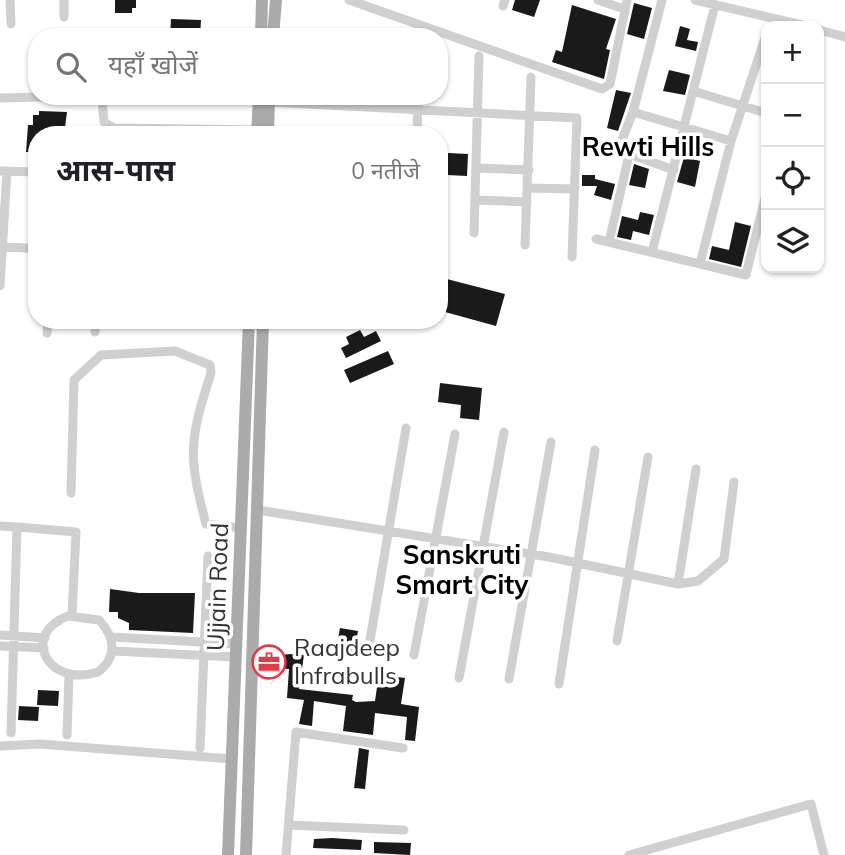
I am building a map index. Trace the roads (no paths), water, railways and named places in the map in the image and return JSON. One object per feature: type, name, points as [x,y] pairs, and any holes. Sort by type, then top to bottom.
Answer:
[{"type":"main road","points":[[261,28],[262,0]]},
{"type":"main road","points":[[274,28],[276,0]]},
{"type":"main road","points":[[262,126],[265,105]]},
{"type":"main road","name":"Ujjain Road","points":[[228,855],[249,329]]},
{"type":"main road","name":"Ujjain Road","points":[[246,855],[263,329]]},
{"type":"main road","points":[[233,740],[250,741]]},
{"type":"street","points":[[10,0],[11,24]]},
{"type":"street","points":[[64,0],[64,16]]},
{"type":"street","points":[[349,0],[429,28]]},
{"type":"street","points":[[448,35],[602,89],[610,84],[625,4],[598,0]]},
{"type":"street","points":[[662,0],[633,112],[618,150],[674,170]]},
{"type":"street","points":[[695,0],[766,21]]},
{"type":"street","points":[[652,252],[715,5]]},
{"type":"street","points":[[824,31],[845,37]]},
{"type":"street","points":[[700,264],[732,141],[761,51]]},
{"type":"street","points":[[474,233],[479,56]]},
{"type":"street","points":[[525,246],[531,77]]},
{"type":"street","points":[[693,91],[761,112]]},
{"type":"street","points":[[0,98],[28,97]]},
{"type":"street","points":[[102,105],[104,122],[111,126]]},
{"type":"street","points":[[372,105],[577,118],[572,257]]},
{"type":"street","points":[[417,126],[418,108]]},
{"type":"street","points":[[633,112],[732,141]]},
{"type":"street","points":[[609,242],[629,155]]},
{"type":"street","points":[[476,168],[529,170]]},
{"type":"street","points":[[0,286],[4,171],[28,172]]},
{"type":"street","points":[[527,188],[575,189]]},
{"type":"street","points":[[475,200],[527,202]]},
{"type":"street","points":[[596,239],[746,275],[762,210]]},
{"type":"street","points":[[1,246],[28,248]]},
{"type":"street","points":[[47,329],[47,333]]},
{"type":"street","points":[[71,493],[74,380],[101,355],[175,351],[210,365],[211,373],[192,436],[192,472],[206,524],[242,528]]},
{"type":"street","points":[[368,652],[406,428]]},
{"type":"street","points":[[459,678],[504,432]]},
{"type":"street","points":[[414,655],[454,434]]},
{"type":"street","points":[[509,679],[551,442]]},
{"type":"street","points":[[559,684],[594,450]]},
{"type":"street","points":[[617,642],[648,457]]},
{"type":"street","points":[[678,584],[696,469]]},
{"type":"street","points":[[258,510],[531,554],[678,584],[698,581],[724,559],[734,482]]},
{"type":"street","points":[[0,526],[76,532],[72,616]]},
{"type":"street","points":[[11,733],[17,527]]},
{"type":"street","points":[[200,748],[208,556]]},
{"type":"street","points":[[72,616],[99,620],[112,637],[113,651],[106,666],[98,672],[69,675],[54,668],[44,643],[51,625],[72,616]]},
{"type":"street","points":[[0,635],[44,643]]},
{"type":"street","points":[[112,637],[203,642],[237,651]]},
{"type":"street","points":[[164,653],[165,640]]},
{"type":"street","points":[[0,646],[44,643]]},
{"type":"street","points":[[113,651],[203,654],[237,651]]},
{"type":"street","points":[[67,735],[69,675]]},
{"type":"street","points":[[286,855],[296,732],[404,748]]},
{"type":"street","points":[[0,746],[40,744],[232,759]]},
{"type":"street","points":[[629,855],[811,804],[824,855]]},
{"type":"street","points":[[289,825],[404,830]]},
{"type":"place","name":"Raajdeep Infrabulls","points":[[269,662]]},
{"type":"district","name":"Rewti Hills","points":[[648,147]]},
{"type":"district","name":"Sanskruti Smart City","points":[[462,570]]}]
